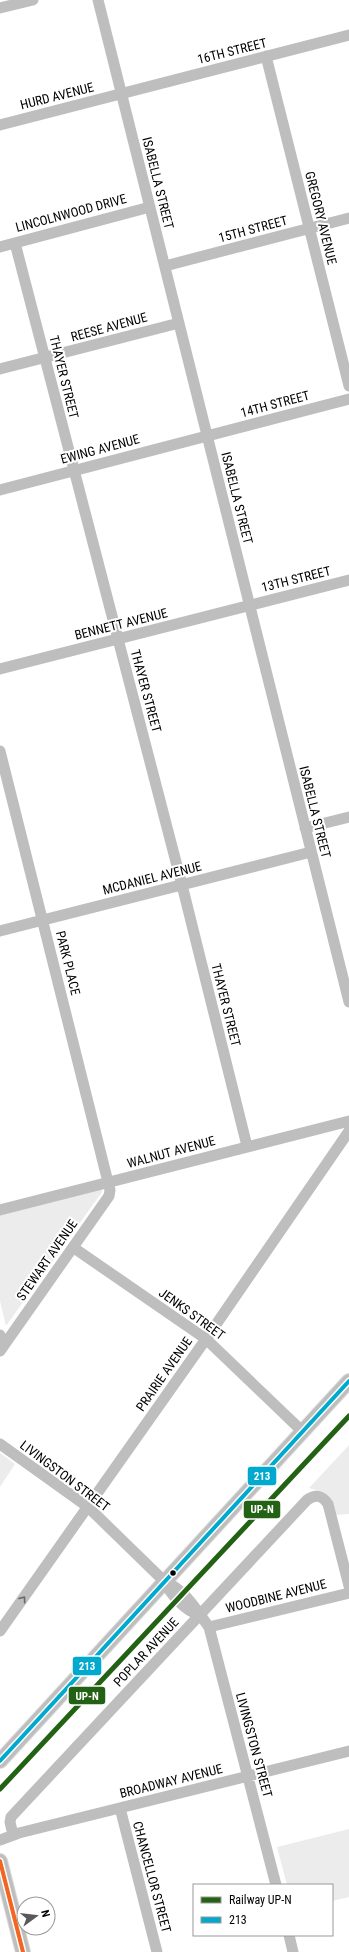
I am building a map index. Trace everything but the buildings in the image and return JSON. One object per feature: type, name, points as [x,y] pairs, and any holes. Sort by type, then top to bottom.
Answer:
[{"type":"main road","points":[[0,1760],[349,1381]]},
{"type":"main road","points":[[0,1861],[23,1952]]},
{"type":"street","points":[[0,8],[33,0]]},
{"type":"street","name":"ISABELLA STREET","points":[[98,0],[349,1002]]},
{"type":"street","name":"16TH STREET","points":[[121,94],[349,35]]},
{"type":"street","name":"GREGORY AVENUE","points":[[266,56],[349,386]]},
{"type":"street","name":"HURD AVENUE","points":[[0,125],[121,94]]},
{"type":"street","name":"LINCOLNWOOD DRIVE","points":[[0,247],[150,207]]},
{"type":"street","name":"15TH STREET","points":[[165,266],[349,218]]},
{"type":"street","name":"THAYER STREET","points":[[15,243],[182,885],[247,1146]]},
{"type":"street","name":"REESE AVENUE","points":[[0,369],[179,323]]},
{"type":"street","name":"14TH STREET","points":[[207,436],[349,399]]},
{"type":"street","name":"EWING AVENUE","points":[[0,490],[207,436]]},
{"type":"street","name":"13TH STREET","points":[[250,605],[349,580]]},
{"type":"street","name":"BENNETT AVENUE","points":[[0,669],[250,605]]},
{"type":"street","name":"PARK PLACE","points":[[0,751],[109,1183]]},
{"type":"street","points":[[305,828],[349,817]]},
{"type":"street","name":"MCDANIEL AVENUE","points":[[0,931],[311,852]]},
{"type":"street","name":"WALNUT AVENUE","points":[[0,1210],[349,1121]]},
{"type":"street","name":"PRAIRIE AVENUE","points":[[0,1631],[206,1339],[349,1131]]},
{"type":"street","name":"STEWART AVENUE","points":[[2,1349],[109,1196],[109,1183]]},
{"type":"street","name":"JENKS STREET","points":[[74,1248],[206,1339],[302,1431]]},
{"type":"street","points":[[0,1335],[2,1349]]},
{"type":"street","name":"LIVINGSTON STREET","points":[[0,1444],[88,1507],[164,1581],[174,1585],[196,1607],[200,1615],[210,1627],[276,1884]]},
{"type":"street","name":"POPLAR AVENUE","points":[[13,1835],[10,1822],[11,1816],[307,1500],[318,1496],[328,1504],[349,1586]]},
{"type":"street","name":"WOODBINE AVENUE","points":[[210,1627],[349,1593]]},
{"type":"street","name":"BROADWAY AVENUE","points":[[0,1840],[13,1835],[349,1751]]},
{"type":"street","name":"CHANCELLOR STREET","points":[[120,1808],[157,1952]]},
{"type":"street","points":[[289,1936],[293,1952]]},
{"type":"shaded area","points":[[102,1189],[102,1192],[6,1326],[0,1301],[0,1215]]},
{"type":"shaded area","points":[[349,1445],[349,1514],[335,1515],[332,1501],[324,1493],[309,1488]]},
{"type":"shaded area","points":[[0,1453],[15,1464],[0,1487]]},
{"type":"shaded area","points":[[349,1829],[349,1897],[333,1901],[333,1884],[287,1884],[277,1847]]},
{"type":"rail line","name":"UP-N","points":[[0,1789],[349,1416]]},
{"type":"transit line","name":"213","points":[[0,1761],[349,1381]]},
{"type":"transit line","points":[[0,1861],[23,1952]]}]
